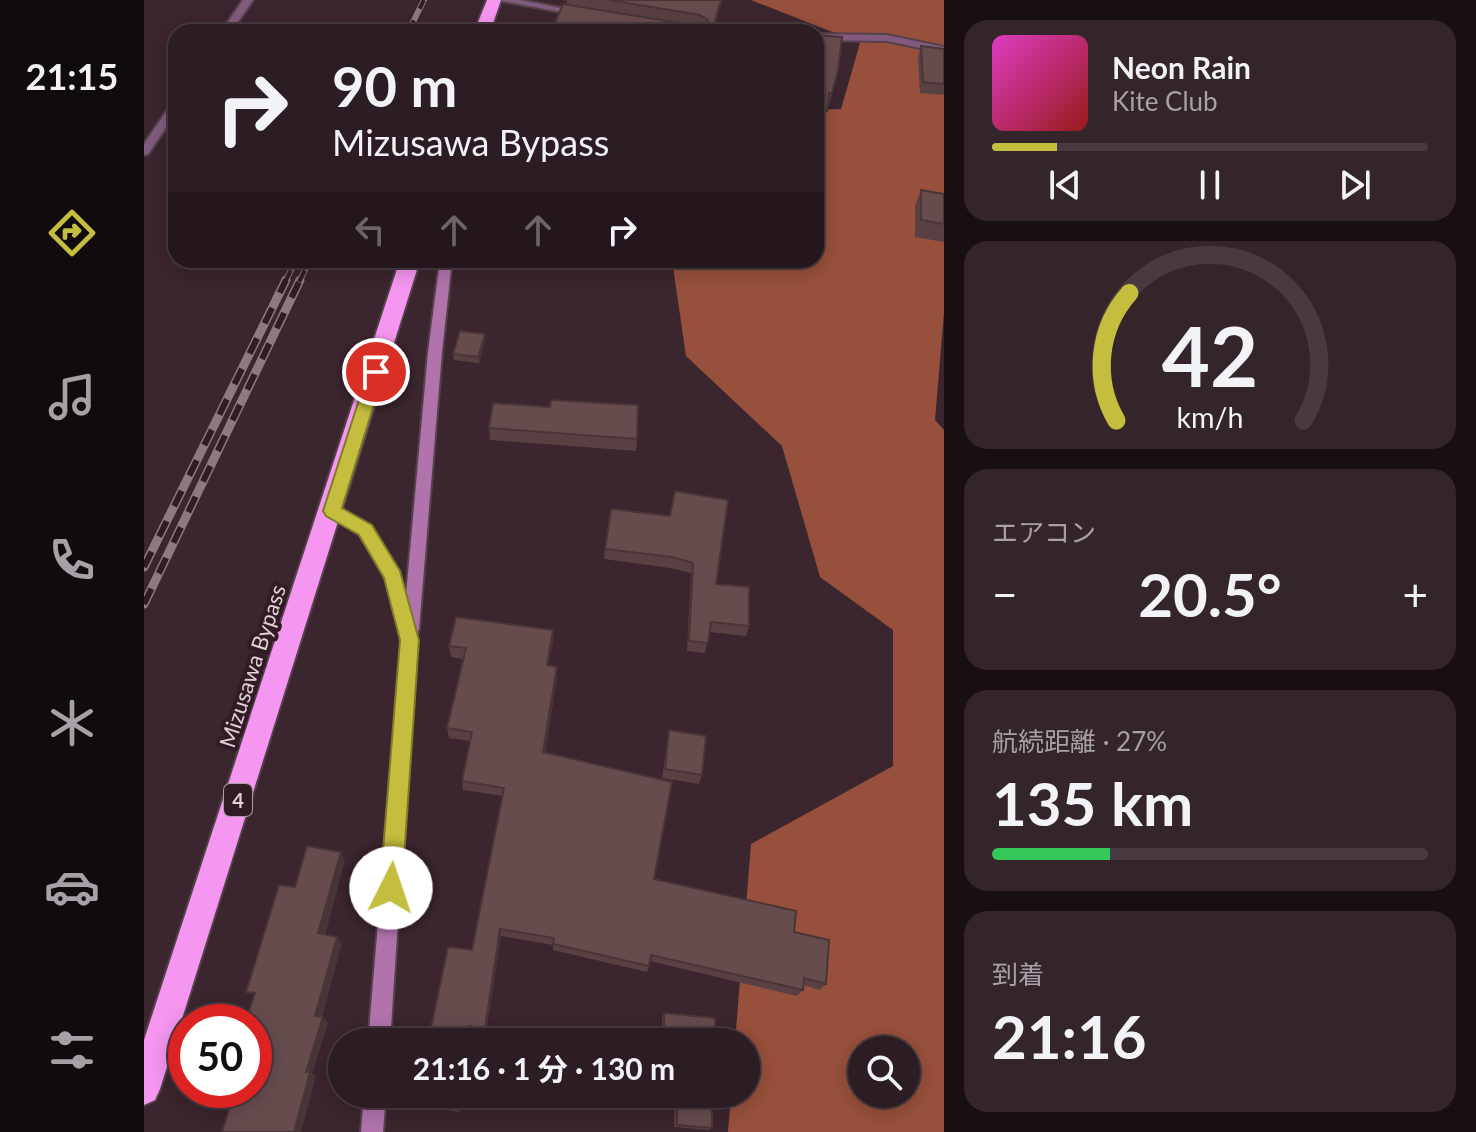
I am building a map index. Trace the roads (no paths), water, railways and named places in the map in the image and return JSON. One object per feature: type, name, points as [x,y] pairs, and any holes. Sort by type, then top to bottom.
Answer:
[{"type":"highway","points":[[485,24],[494,0]]},
{"type":"highway","name":"Mizusawa Bypass","points":[[144,1089],[408,268]]},
{"type":"main road","points":[[380,1028],[410,640],[421,539],[429,398],[445,268]]},
{"type":"main road","points":[[332,511],[365,530],[393,576],[410,640]]},
{"type":"main road","points":[[372,1132],[374,1108]]},
{"type":"street","points":[[232,24],[248,0]]},
{"type":"street","points":[[502,0],[592,15]]},
{"type":"street","points":[[824,37],[887,38],[944,50]]},
{"type":"street","points":[[144,152],[168,117]]},
{"type":"railway","points":[[412,24],[424,0]]},
{"type":"railway","points":[[286,280],[292,268]]},
{"type":"railway","points":[[300,280],[306,268]]},
{"type":"railway","points":[[144,567],[286,280]]},
{"type":"railway","points":[[144,604],[300,280]]}]
